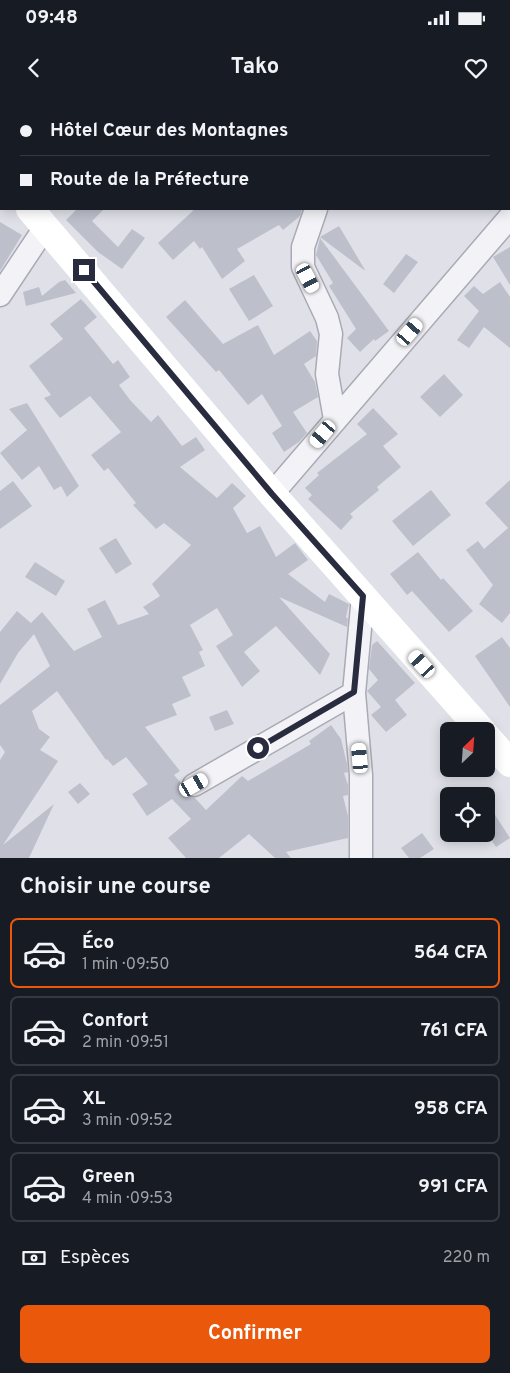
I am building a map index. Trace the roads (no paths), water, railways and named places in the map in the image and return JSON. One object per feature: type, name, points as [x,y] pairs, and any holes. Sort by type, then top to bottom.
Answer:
[{"type":"street","points":[[316,210],[303,247],[303,267],[327,318],[331,334],[327,374],[335,419]]},
{"type":"street","points":[[0,294],[38,217],[272,494],[474,722]]},
{"type":"street","points":[[272,494],[510,217]]},
{"type":"street","points":[[361,858],[361,775],[354,692],[363,596]]},
{"type":"street","points":[[194,785],[354,692]]},
{"type":"street","points":[[495,746],[510,763]]}]
